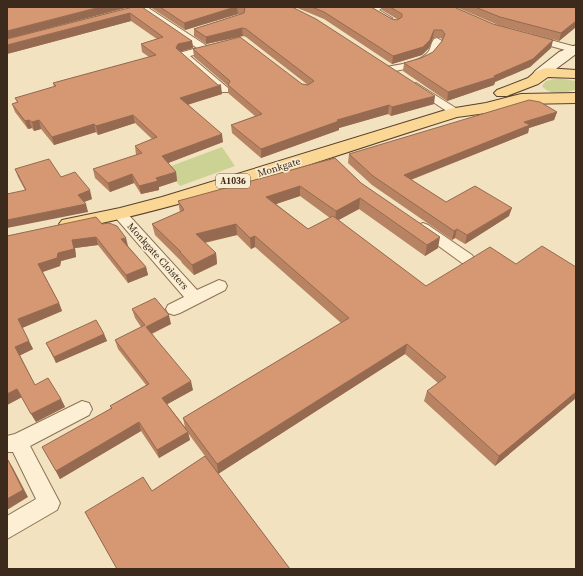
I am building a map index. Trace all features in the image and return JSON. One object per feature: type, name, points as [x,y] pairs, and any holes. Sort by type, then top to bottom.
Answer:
[{"type":"main road","name":"A1036","points":[[455,112],[476,101],[510,91],[537,78],[555,72],[576,74]]},
{"type":"main road","points":[[537,78],[537,91],[551,98]]},
{"type":"main road","name":"A1036","points":[[455,112],[486,108],[521,99],[576,98]]},
{"type":"main road","name":"Monkgate","points":[[56,227],[120,214],[333,158],[455,112]]},
{"type":"street","points":[[379,7],[371,9],[395,23]]},
{"type":"street","points":[[140,8],[204,49]]},
{"type":"street","points":[[184,35],[198,30]]},
{"type":"street","points":[[523,36],[576,53]]},
{"type":"street","points":[[437,40],[435,50],[430,57],[388,67],[455,112]]},
{"type":"street","points":[[224,90],[183,55],[228,43]]},
{"type":"street","points":[[576,53],[576,66]]},
{"type":"street","points":[[537,78],[564,55],[576,53]]},
{"type":"street","name":"Monkgate Cloisters","points":[[120,214],[196,298]]},
{"type":"street","points":[[411,220],[467,259]]},
{"type":"street","name":"Monkgate Cloisters","points":[[174,309],[219,286]]},
{"type":"street","points":[[7,528],[49,503],[12,443],[82,409]]},
{"type":"green space","points":[[558,78],[576,81],[576,89],[563,93],[554,93],[542,86],[546,81]]},
{"type":"green space","points":[[222,147],[235,166],[180,186],[166,168]]},
{"type":"building","points":[[7,7],[100,7],[7,31]]},
{"type":"building","points":[[133,7],[142,7],[192,41],[178,44],[176,48],[218,85],[221,85],[180,98],[222,134],[162,156],[176,172],[156,178],[158,181],[139,186],[132,174],[108,183],[93,169],[142,153],[135,146],[157,137],[133,115],[96,126],[94,124],[52,137],[39,120],[32,122],[29,120],[25,121],[12,104],[18,102],[15,98],[56,86],[53,83],[156,55],[141,44],[163,37],[130,13],[7,45],[7,39]]},
{"type":"building","points":[[160,7],[235,7],[184,23]]},
{"type":"building","points":[[245,7],[292,7],[316,19],[435,96],[392,107],[389,105],[337,120],[339,121],[261,149],[231,125],[262,114],[228,85],[230,81],[193,49],[240,37],[302,84],[308,85],[314,81],[246,29],[242,28],[206,37],[194,29],[244,13]]},
{"type":"building","points":[[312,7],[371,7],[392,19],[397,20],[402,17],[402,14],[390,7],[454,7],[493,24],[553,40],[533,59],[494,76],[496,77],[448,92],[404,63],[421,58],[433,52],[442,41],[445,34],[442,30],[434,30],[430,40],[423,47],[393,56],[324,12]]},
{"type":"building","points":[[475,7],[576,7],[576,21],[561,33],[500,17]]},
{"type":"building","points":[[529,100],[540,102],[557,112],[524,122],[530,125],[404,175],[446,202],[475,186],[512,208],[467,235],[457,229],[454,231],[373,176],[349,154]]},
{"type":"building","points":[[335,158],[361,183],[440,237],[427,245],[360,198],[336,211],[300,186],[266,197],[308,229],[333,216],[426,286],[490,247],[516,264],[542,246],[576,267],[576,392],[499,456],[427,391],[446,377],[407,344],[217,464],[183,418],[349,318],[255,236],[250,238],[236,224],[196,234],[216,253],[192,265],[181,252],[152,224],[184,210],[178,201]]},
{"type":"building","points":[[49,159],[61,177],[75,172],[90,190],[78,195],[86,204],[7,220],[7,194],[26,190],[15,169]]},
{"type":"building","points":[[96,217],[102,224],[109,223],[117,226],[126,238],[121,239],[146,267],[126,275],[96,237],[72,240],[74,249],[58,253],[57,258],[38,264],[59,303],[18,319],[29,341],[15,347],[35,385],[48,378],[61,399],[31,414],[17,389],[7,394],[7,236]]},
{"type":"building","points":[[155,298],[169,315],[146,327],[191,381],[162,398],[188,432],[157,450],[139,422],[56,471],[42,447],[112,408],[110,406],[149,384],[115,340],[145,325],[132,309]]},
{"type":"building","points":[[96,320],[104,334],[54,357],[46,343]]},
{"type":"building","points":[[205,456],[290,569],[117,569],[85,512],[143,477],[152,491]]},
{"type":"building","points":[[8,460],[23,490],[7,499],[7,461]]}]
